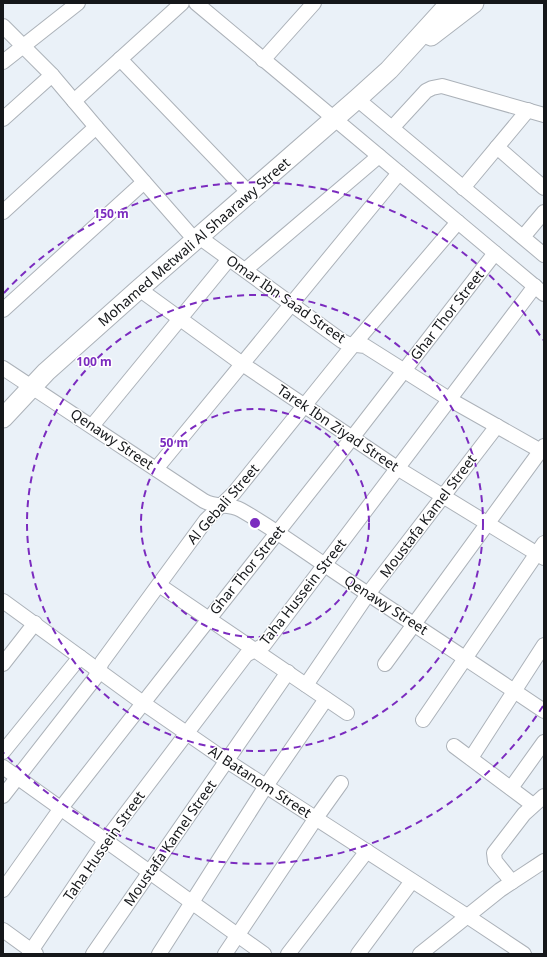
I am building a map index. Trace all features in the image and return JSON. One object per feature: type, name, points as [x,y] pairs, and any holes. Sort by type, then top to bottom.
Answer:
[{"type":"street","points":[[74,101],[182,3]]},
{"type":"street","points":[[196,3],[539,290]]},
{"type":"street","points":[[263,60],[314,3]]},
{"type":"street","name":"Mohamed Metwali Al Shaarawy Street","points":[[389,70],[450,3]]},
{"type":"street","name":"Mohamed Metwali Al Shaarawy Street","points":[[3,418],[32,386],[139,288],[335,120],[389,70],[474,3]]},
{"type":"street","points":[[3,62],[72,5]]},
{"type":"street","name":"Omar Ibn Saad Street","points":[[3,26],[52,75],[144,182],[197,238],[245,270],[342,342],[365,346],[449,399],[542,449]]},
{"type":"street","points":[[120,59],[250,194]]},
{"type":"street","points":[[3,119],[52,75]]},
{"type":"street","points":[[392,128],[426,91],[438,86],[447,87],[544,115]]},
{"type":"street","points":[[357,99],[544,255]]},
{"type":"street","points":[[463,188],[528,110]]},
{"type":"street","points":[[3,212],[96,127]]},
{"type":"street","points":[[497,147],[544,188]]},
{"type":"street","points":[[245,270],[379,156]]},
{"type":"street","points":[[156,469],[241,363],[399,173]]},
{"type":"street","points":[[3,310],[144,182]]},
{"type":"street","points":[[523,237],[544,212]]},
{"type":"street","name":"Al Gebali Street","points":[[3,796],[95,678],[102,662],[206,520],[234,493],[354,344],[458,222]]},
{"type":"street","name":"Ghar Thor Street","points":[[3,890],[61,808],[352,438],[495,253]]},
{"type":"street","points":[[92,426],[229,259]]},
{"type":"street","name":"Tarek Ibn Ziyad Street","points":[[139,288],[241,363],[397,468],[488,523],[542,551]]},
{"type":"street","name":"Taha Hussein Street","points":[[32,953],[105,841],[246,655],[264,645],[449,399],[539,290]]},
{"type":"street","name":"Qenawy Street","points":[[3,368],[204,502],[220,506],[233,506],[278,532],[324,565],[544,711]]},
{"type":"street","name":"Moustafa Kamel Street","points":[[306,685],[368,594],[497,426]]},
{"type":"street","points":[[385,664],[542,449]]},
{"type":"street","points":[[423,720],[542,551]]},
{"type":"street","points":[[159,584],[347,713]]},
{"type":"street","name":"Al Batanom Street","points":[[3,601],[143,703],[227,761],[524,954]]},
{"type":"street","points":[[3,664],[35,623]]},
{"type":"street","points":[[471,758],[544,646]]},
{"type":"street","points":[[3,752],[80,656]]},
{"type":"street","name":"Moustafa Kamel Street","points":[[93,954],[288,672]]},
{"type":"street","points":[[159,954],[266,786],[326,699]]},
{"type":"street","points":[[511,788],[544,742]]},
{"type":"street","points":[[454,746],[511,788],[539,800],[524,814],[494,853],[495,861],[512,882]]},
{"type":"street","points":[[3,767],[264,954]]},
{"type":"street","points":[[225,954],[341,783]]},
{"type":"street","points":[[288,954],[367,851]]},
{"type":"street","points":[[420,954],[467,916],[544,860]]},
{"type":"street","points":[[358,954],[412,881]]},
{"type":"street","points":[[3,930],[32,953]]}]
